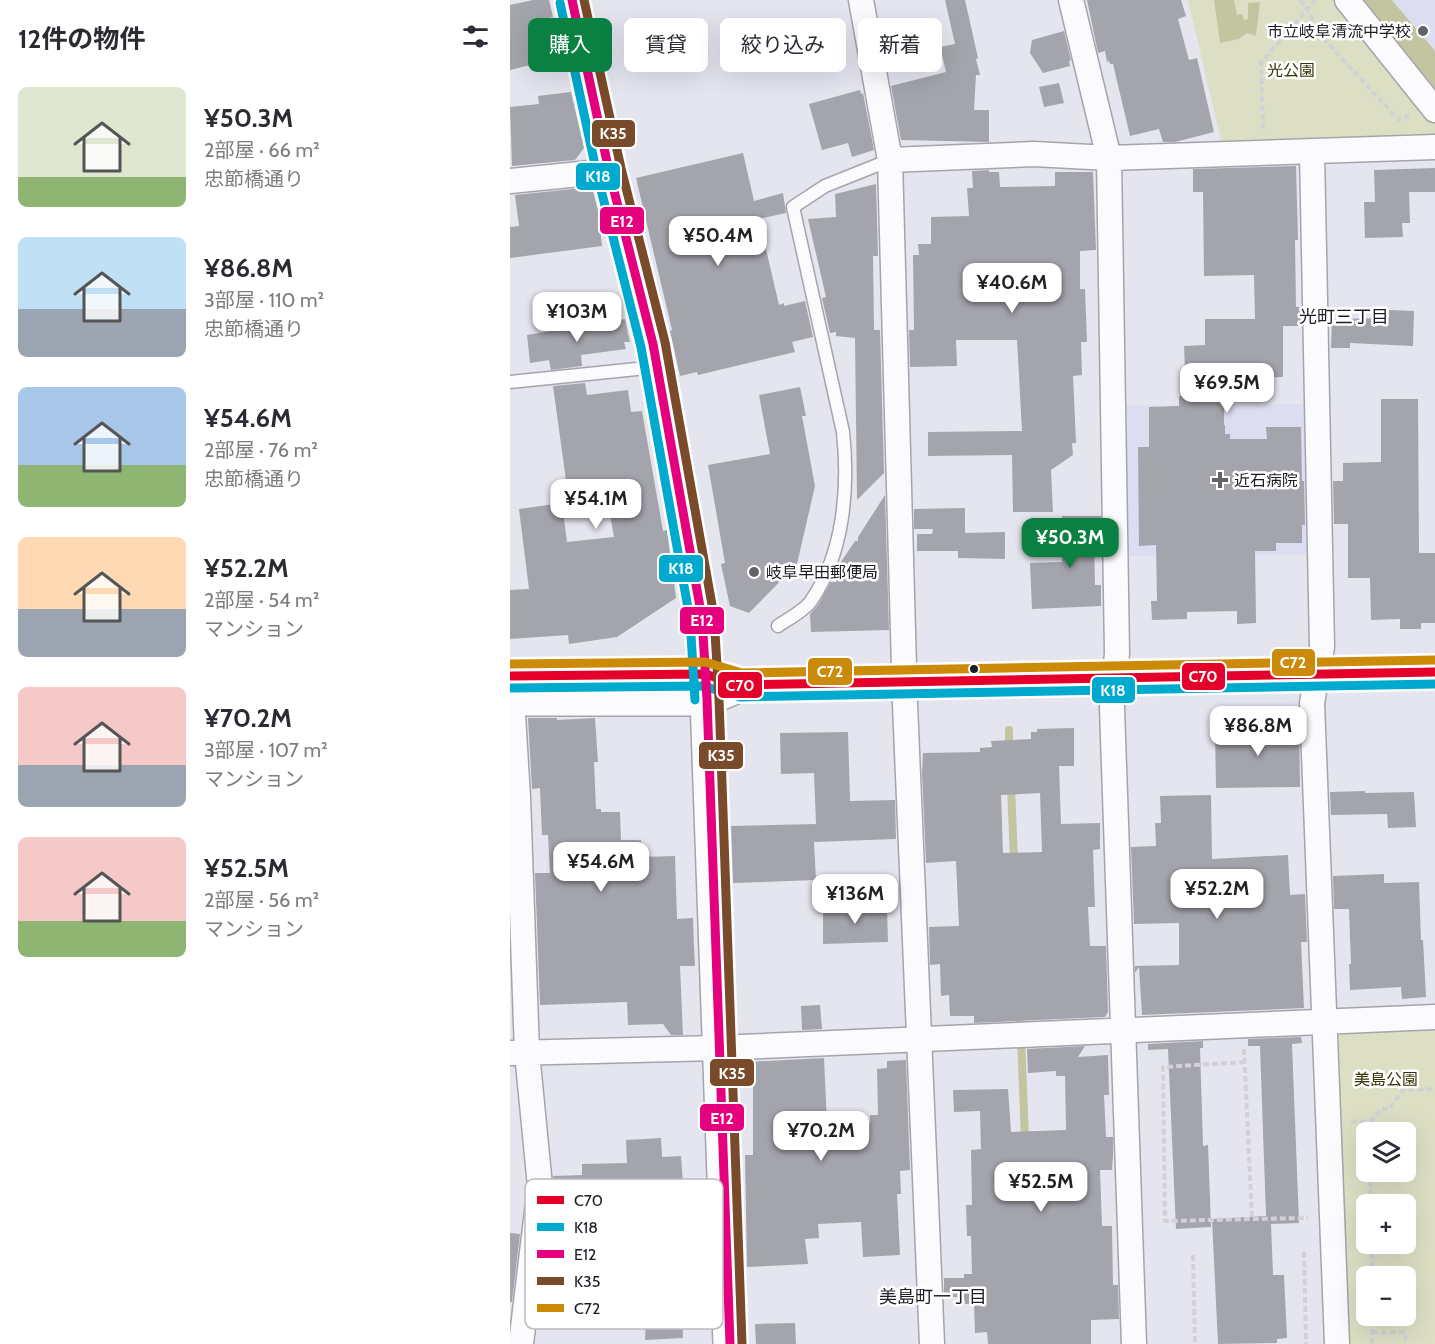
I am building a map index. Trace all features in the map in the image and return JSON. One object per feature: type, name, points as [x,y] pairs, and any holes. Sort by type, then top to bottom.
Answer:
[{"type":"street","points":[[572,0],[609,171],[653,344],[702,618],[730,1344]]},
{"type":"street","points":[[861,0],[890,160],[905,682],[932,1344]]},
{"type":"street","points":[[1071,0],[1108,158],[1117,653],[1112,708],[1134,1344]]},
{"type":"street","points":[[1347,0],[1433,107]]},
{"type":"street","points":[[890,160],[1034,154],[1108,158],[1435,147]]},
{"type":"street","points":[[1312,152],[1322,647],[1312,703],[1337,1344]]},
{"type":"street","points":[[510,182],[609,171]]},
{"type":"street","points":[[539,1179],[519,1053],[511,691],[1435,672]]},
{"type":"street","points":[[519,1053],[718,1048],[1435,1017]]},
{"type":"street","points":[[521,1344],[525,1311]]},
{"type":"lane","points":[[778,626],[810,603],[823,579],[845,507],[847,465],[843,432],[793,207],[825,186],[890,160]]},
{"type":"lane","points":[[510,382],[657,367]]},
{"type":"path","points":[[1300,0],[1323,38],[1399,120],[1433,107]]},
{"type":"path","points":[[1264,152],[1261,63],[1315,0]]},
{"type":"path","points":[[1241,1024],[1245,1062],[1252,1219]]},
{"type":"path","points":[[1245,1062],[1163,1067],[1165,1221],[1332,1218]]},
{"type":"path","points":[[1370,1122],[1381,1109],[1389,1109],[1403,1090],[1435,1089]]},
{"type":"path","points":[[1304,1252],[1306,1344]]},
{"type":"path","points":[[1193,1255],[1195,1344]]},
{"type":"path","points":[[1372,1326],[1372,1344]]},
{"type":"path","points":[[1372,1333],[1405,1332],[1406,1344]]},
{"type":"shaded area","points":[[1214,0],[1234,0],[1237,15],[1242,14],[1244,20],[1248,19],[1248,3],[1260,2],[1256,36],[1247,33],[1239,39],[1220,43]]},
{"type":"shaded area","name":"市立岐阜清流中学校","points":[[1387,0],[1435,0],[1435,62]]},
{"type":"shaded area","name":"近石病院","points":[[1313,404],[1314,554],[1127,556],[1126,406]]},
{"type":"green space","name":"光公園","points":[[1188,0],[1355,0],[1435,120],[1435,153],[1242,153],[1239,141],[1221,141]]},
{"type":"green space","name":"美島公園","points":[[1435,1028],[1435,1344],[1350,1344],[1336,1039],[1343,1031]]},
{"type":"building","points":[[533,0],[549,0],[553,17],[528,18],[528,66],[510,70],[510,5]]},
{"type":"building","points":[[945,0],[965,0],[980,75],[976,75],[974,110],[989,110],[989,142],[901,140],[891,86],[946,72],[942,47],[955,44]]},
{"type":"building","points":[[1087,0],[1181,0],[1186,16],[1178,19],[1189,60],[1197,58],[1214,132],[1175,142],[1163,142],[1159,129],[1130,136],[1113,64],[1107,62],[1105,51],[1098,53]]},
{"type":"building","points":[[1064,31],[1071,60],[1069,61],[1070,66],[1043,73],[1030,53],[1032,40]]},
{"type":"building","points":[[1059,83],[1064,103],[1044,107],[1039,87]]},
{"type":"building","points":[[860,90],[861,94],[863,93],[874,150],[852,157],[848,143],[822,150],[809,104]]},
{"type":"building","points":[[571,92],[584,148],[575,160],[512,166],[510,107],[539,104],[538,96]]},
{"type":"building","points":[[743,153],[754,201],[783,193],[786,213],[759,219],[779,305],[805,301],[813,337],[792,342],[795,352],[698,375],[697,372],[680,376],[670,331],[672,330],[636,178]]},
{"type":"building","points":[[1296,166],[1298,240],[1295,240],[1296,307],[1300,307],[1301,326],[1283,326],[1283,377],[1224,378],[1224,425],[1225,434],[1230,434],[1230,439],[1267,439],[1266,427],[1301,427],[1305,525],[1302,525],[1302,543],[1276,543],[1276,551],[1255,551],[1256,623],[1237,624],[1237,611],[1187,612],[1187,619],[1152,620],[1151,601],[1157,601],[1156,545],[1139,546],[1138,447],[1149,447],[1149,407],[1179,406],[1179,396],[1186,396],[1184,346],[1205,345],[1205,319],[1255,319],[1254,275],[1204,276],[1203,192],[1193,192],[1193,169]]},
{"type":"building","points":[[1435,168],[1435,192],[1409,192],[1410,223],[1402,223],[1403,237],[1365,238],[1364,202],[1375,202],[1374,170]]},
{"type":"building","points":[[989,170],[989,172],[999,172],[1000,187],[1055,186],[1055,172],[1093,172],[1096,250],[1080,251],[1080,289],[1085,289],[1087,342],[1081,342],[1082,375],[1073,376],[1076,443],[1072,443],[1073,455],[1051,470],[1053,512],[1013,512],[1012,455],[928,456],[928,432],[1022,431],[1017,340],[956,340],[957,366],[910,367],[909,330],[914,330],[913,255],[919,255],[918,244],[931,244],[931,217],[969,216],[967,188],[973,188],[972,171]]},
{"type":"building","points":[[876,184],[878,256],[873,256],[874,330],[880,330],[884,473],[857,500],[855,338],[836,336],[836,332],[830,333],[822,298],[826,297],[808,219],[836,217],[835,194]]},
{"type":"building","points":[[592,187],[598,211],[602,246],[510,258],[510,227],[519,226],[515,195]]},
{"type":"building","points":[[1389,310],[1414,311],[1413,346],[1350,343],[1350,348],[1331,348],[1332,319],[1389,318]]},
{"type":"building","points":[[625,319],[630,342],[624,342],[626,349],[581,355],[582,366],[551,370],[549,360],[530,363],[527,335]]},
{"type":"building","points":[[585,383],[587,395],[628,390],[631,412],[642,411],[663,531],[667,530],[676,598],[617,637],[569,644],[568,635],[510,639],[510,590],[529,589],[519,509],[562,503],[567,542],[614,537],[607,496],[569,502],[553,386]]},
{"type":"building","points":[[800,387],[806,416],[802,416],[815,486],[797,564],[749,613],[730,606],[721,564],[725,563],[708,465],[770,454],[759,395]]},
{"type":"building","points":[[1381,399],[1418,399],[1419,553],[1435,553],[1435,623],[1421,623],[1421,629],[1400,629],[1400,619],[1371,620],[1370,578],[1348,578],[1348,524],[1334,524],[1333,481],[1343,481],[1343,463],[1381,462]]},
{"type":"building","points":[[885,495],[889,630],[811,632],[810,614],[831,582],[836,582],[841,562],[855,541],[858,541],[858,537]]},
{"type":"building","points":[[965,508],[965,533],[1005,532],[1005,559],[958,558],[958,551],[917,551],[917,534],[932,534],[933,529],[914,529],[914,509]]},
{"type":"building","points":[[1062,516],[1101,516],[1101,538],[1094,538],[1095,585],[1101,585],[1101,606],[1032,609],[1030,563],[1062,562]]},
{"type":"building","points":[[528,718],[557,718],[557,720],[595,718],[598,762],[594,762],[596,809],[601,809],[601,812],[620,812],[621,840],[641,840],[641,857],[675,856],[677,919],[693,918],[695,966],[680,966],[683,1035],[671,1035],[663,1024],[628,1025],[627,1002],[540,1005],[535,873],[550,873],[548,835],[542,835],[540,788],[532,789]]},
{"type":"building","points":[[1299,726],[1300,787],[1216,788],[1215,728]]},
{"type":"building","points":[[1074,728],[1074,766],[1059,766],[1061,824],[1100,823],[1100,849],[1093,850],[1095,907],[1088,907],[1090,946],[1106,946],[1108,1012],[1105,1017],[974,1023],[974,1016],[950,1016],[949,995],[941,996],[940,964],[930,965],[929,927],[959,926],[956,861],[926,863],[923,753],[980,752],[980,748],[992,747],[991,741],[1031,739],[1031,732],[1037,732],[1037,729]],"holes":[[[1040,793],[1042,852],[1003,853],[1001,795]]]},
{"type":"building","points":[[848,732],[850,801],[895,800],[896,839],[814,842],[816,880],[733,883],[731,826],[816,824],[814,773],[781,774],[780,733]]},
{"type":"building","points":[[1365,791],[1365,793],[1414,792],[1416,827],[1388,828],[1387,814],[1331,815],[1330,792]]},
{"type":"building","points":[[1211,795],[1212,859],[1288,855],[1290,895],[1305,894],[1307,942],[1301,942],[1304,1008],[1142,1015],[1139,967],[1135,973],[1135,966],[1179,965],[1179,923],[1134,924],[1131,847],[1156,846],[1155,823],[1161,823],[1160,796]]},
{"type":"building","points":[[1384,874],[1384,883],[1419,882],[1426,997],[1402,999],[1401,987],[1350,990],[1349,909],[1334,909],[1333,876]]},
{"type":"building","points":[[887,906],[888,942],[823,944],[823,907]]},
{"type":"building","points":[[820,1005],[822,1029],[802,1030],[801,1006]]},
{"type":"building","points":[[1301,1037],[1302,1043],[1292,1044],[1299,1223],[1271,1224],[1273,1275],[1284,1275],[1287,1338],[1277,1339],[1277,1343],[1218,1344],[1212,1219],[1266,1216],[1260,1046],[1248,1046],[1248,1039]]},
{"type":"building","points":[[1203,1041],[1203,1048],[1200,1048],[1203,1146],[1208,1145],[1211,1227],[1176,1229],[1168,1049],[1148,1050],[1148,1044]]},
{"type":"building","points":[[1085,1046],[1078,1057],[1108,1055],[1109,1095],[1104,1095],[1106,1137],[1113,1137],[1113,1155],[1112,1170],[1100,1170],[1102,1226],[1112,1226],[1113,1285],[1118,1285],[1119,1319],[1091,1320],[1091,1344],[988,1344],[987,1332],[975,1333],[974,1304],[965,1304],[964,1297],[944,1297],[944,1278],[964,1278],[964,1274],[972,1274],[971,1236],[967,1236],[966,1205],[972,1205],[971,1150],[981,1149],[980,1111],[954,1112],[953,1090],[1008,1089],[1011,1132],[1066,1130],[1065,1076],[1056,1076],[1056,1071],[1028,1073],[1027,1049]]},
{"type":"building","points":[[824,1058],[827,1124],[870,1123],[870,1115],[878,1115],[877,1069],[887,1068],[887,1061],[906,1060],[910,1170],[900,1171],[901,1194],[897,1194],[900,1255],[863,1257],[861,1222],[818,1224],[819,1238],[805,1239],[808,1264],[747,1267],[745,1155],[753,1155],[753,1087],[740,1087],[739,1070],[746,1062]]},
{"type":"building","points":[[661,1138],[662,1157],[681,1156],[683,1179],[553,1179],[553,1176],[582,1175],[582,1164],[627,1163],[626,1140]]},
{"type":"building","points":[[510,1233],[520,1234],[512,1302],[510,1302]]},
{"type":"building","points":[[795,1323],[796,1344],[756,1344],[755,1324]]},
{"type":"building","points":[[646,1329],[683,1329],[683,1338],[645,1340]]},
{"type":"waterway","points":[[1363,0],[1435,85]]},
{"type":"waterway","points":[[1009,730],[1009,750]]},
{"type":"waterway","points":[[1011,786],[1014,861]]},
{"type":"waterway","points":[[1020,1011],[1025,1140]]},
{"type":"transit line","name":"E12","points":[[572,0],[609,171],[653,344],[702,618],[707,699],[730,1344]]},
{"type":"transit line","name":"K35","points":[[584,0],[621,168],[665,342],[714,616],[719,699],[742,1344]]},
{"type":"transit line","name":"K18","points":[[560,3],[597,174],[641,347],[690,619],[695,700]]},
{"type":"transit line","name":"C72","points":[[510,664],[705,662],[742,673],[1435,660]]},
{"type":"transit line","name":"C70","points":[[510,676],[705,674],[740,685],[1435,672]]},
{"type":"transit line","name":"K18","points":[[510,688],[703,686],[740,697],[1435,684]]},
{"type":"place","name":"市立岐阜清流中学校","points":[[1423,31]]},
{"type":"place","name":"近石病院","points":[[1220,480]]},
{"type":"place","name":"岐阜早田郵便局","points":[[754,572]]},
{"type":"district","name":"光町三丁目","points":[[1344,317]]},
{"type":"district","name":"美島町一丁目","points":[[933,1297]]}]
